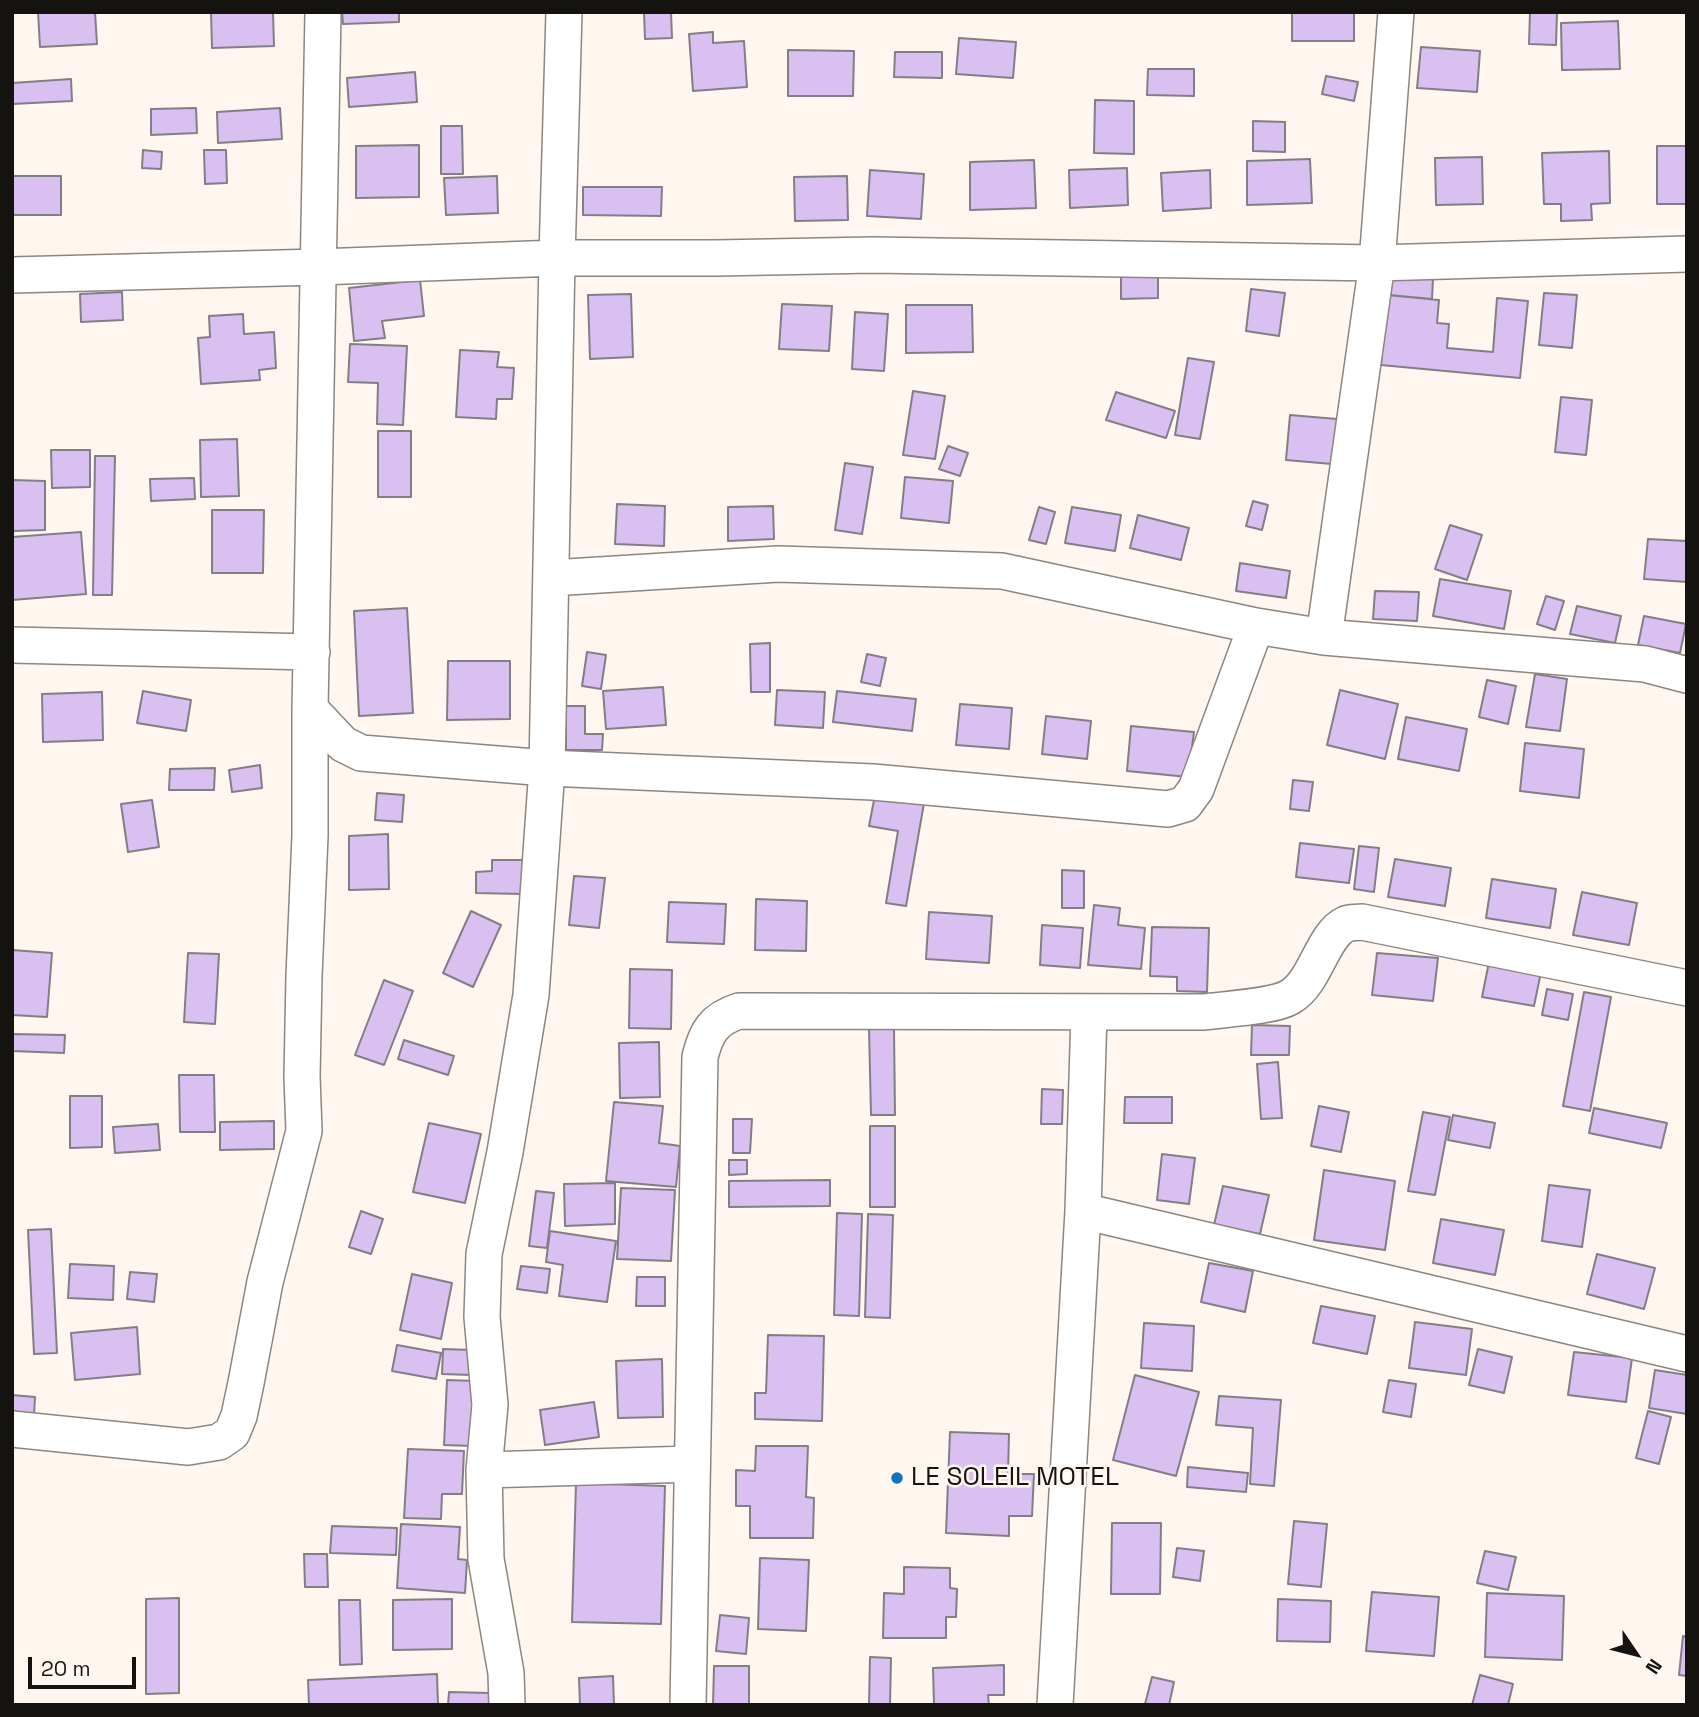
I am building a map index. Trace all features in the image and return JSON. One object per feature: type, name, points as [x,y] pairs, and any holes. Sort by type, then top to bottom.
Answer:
[{"type":"street","points":[[12,1429],[188,1447],[219,1442],[232,1433],[239,1416],[265,1282],[304,1131],[302,1077],[310,836],[323,12]]},
{"type":"street","points":[[507,1705],[506,1673],[486,1559],[484,1470],[490,1405],[482,1317],[484,1254],[505,1152],[531,995],[547,768],[564,12]]},
{"type":"street","points":[[1324,637],[1377,263],[1396,12]]},
{"type":"street","points":[[12,275],[557,258],[873,255],[1377,263],[1687,254]]},
{"type":"street","points":[[551,578],[778,564],[1002,571],[1256,626],[1324,637],[1645,664],[1687,675]]},
{"type":"street","points":[[310,709],[343,744],[361,753],[547,768],[873,782],[1168,809],[1185,804],[1196,789],[1256,626]]},
{"type":"street","points":[[12,645],[312,652]]},
{"type":"street","points":[[688,1705],[700,1057],[704,1039],[713,1026],[725,1016],[739,1011],[1204,1012],[1276,1003],[1290,997],[1302,987],[1331,937],[1346,924],[1362,922],[1687,988]]},
{"type":"street","points":[[1055,1705],[1083,1211],[1089,1013]]},
{"type":"street","points":[[1083,1211],[1687,1354]]},
{"type":"street","points":[[484,1470],[692,1464]]},
{"type":"building","points":[[38,12],[95,12],[97,44],[40,47]]},
{"type":"building","points":[[211,12],[273,12],[274,46],[212,48]]},
{"type":"building","points":[[342,12],[399,12],[399,22],[343,24]]},
{"type":"building","points":[[644,12],[671,12],[672,38],[645,39]]},
{"type":"building","points":[[1292,12],[1354,12],[1354,41],[1292,41]]},
{"type":"building","points":[[1530,12],[1557,12],[1556,45],[1529,44]]},
{"type":"building","points":[[1618,21],[1620,69],[1562,70],[1561,23]]},
{"type":"building","points":[[713,32],[713,43],[744,41],[747,87],[693,91],[689,34]]},
{"type":"building","points":[[959,38],[1016,42],[1013,78],[956,74]]},
{"type":"building","points":[[1421,47],[1480,51],[1477,92],[1417,88]]},
{"type":"building","points":[[788,50],[854,51],[853,96],[788,96]]},
{"type":"building","points":[[895,52],[942,52],[942,78],[894,77]]},
{"type":"building","points":[[1148,69],[1194,69],[1194,96],[1147,95]]},
{"type":"building","points":[[415,72],[417,102],[349,107],[347,78]]},
{"type":"building","points":[[1326,76],[1358,82],[1354,101],[1322,94]]},
{"type":"building","points":[[71,79],[72,101],[12,104],[12,83]]},
{"type":"building","points":[[1095,100],[1134,101],[1134,154],[1094,153]]},
{"type":"building","points":[[196,108],[197,133],[151,135],[151,109]]},
{"type":"building","points":[[280,108],[282,139],[218,143],[217,112]]},
{"type":"building","points":[[1253,121],[1285,122],[1285,152],[1253,151]]},
{"type":"building","points":[[441,126],[462,126],[463,174],[441,174]]},
{"type":"building","points":[[419,145],[419,197],[356,198],[356,146]]},
{"type":"building","points":[[1657,146],[1687,146],[1687,204],[1657,204]]},
{"type":"building","points":[[143,150],[162,152],[161,169],[142,168]]},
{"type":"building","points":[[204,150],[226,150],[227,183],[205,184]]},
{"type":"building","points":[[1609,151],[1610,203],[1591,204],[1592,220],[1561,221],[1561,204],[1544,204],[1542,153]]},
{"type":"building","points":[[1482,157],[1483,204],[1436,205],[1435,158]]},
{"type":"building","points":[[1310,159],[1312,203],[1247,205],[1247,161]]},
{"type":"building","points":[[1034,160],[1036,208],[970,210],[970,162]]},
{"type":"building","points":[[1127,168],[1128,205],[1070,208],[1069,170]]},
{"type":"building","points":[[870,170],[924,174],[921,219],[867,216]]},
{"type":"building","points":[[1210,170],[1211,208],[1163,211],[1161,173]]},
{"type":"building","points":[[12,176],[61,176],[61,215],[12,215]]},
{"type":"building","points":[[497,176],[498,213],[446,215],[444,178]]},
{"type":"building","points":[[847,176],[848,220],[795,221],[794,177]]},
{"type":"building","points":[[583,187],[662,187],[661,216],[583,215]]},
{"type":"building","points":[[1121,273],[1158,274],[1158,298],[1121,299]]},
{"type":"building","points":[[1391,273],[1433,278],[1432,299],[1389,295]]},
{"type":"building","points":[[420,280],[424,316],[382,321],[385,338],[354,341],[349,288]]},
{"type":"building","points":[[1251,289],[1285,293],[1279,336],[1246,331]]},
{"type":"building","points":[[122,292],[123,320],[81,322],[80,294]]},
{"type":"building","points":[[1544,293],[1577,295],[1572,348],[1539,345]]},
{"type":"building","points":[[631,294],[633,357],[590,359],[588,295]]},
{"type":"building","points":[[1387,295],[1439,300],[1437,323],[1449,324],[1447,348],[1493,352],[1497,298],[1528,301],[1520,378],[1381,365]]},
{"type":"building","points":[[782,304],[832,306],[829,351],[779,349]]},
{"type":"building","points":[[906,305],[972,305],[973,352],[906,353]]},
{"type":"building","points":[[855,312],[888,314],[884,371],[852,369]]},
{"type":"building","points":[[243,314],[244,334],[274,332],[276,368],[259,370],[260,380],[201,384],[198,338],[210,337],[209,316]]},
{"type":"building","points":[[350,344],[407,346],[403,425],[377,424],[378,383],[348,382]]},
{"type":"building","points":[[460,350],[499,352],[497,367],[514,368],[512,399],[497,399],[496,419],[456,417]]},
{"type":"building","points":[[1188,358],[1214,362],[1200,439],[1175,435]]},
{"type":"building","points":[[913,391],[945,396],[935,459],[903,455]]},
{"type":"building","points":[[1116,392],[1175,411],[1166,438],[1106,420]]},
{"type":"building","points":[[1561,397],[1592,400],[1586,455],[1555,452]]},
{"type":"building","points":[[1290,415],[1337,419],[1332,464],[1286,460]]},
{"type":"building","points":[[378,431],[411,431],[411,497],[378,497]]},
{"type":"building","points":[[237,439],[239,496],[201,497],[200,440]]},
{"type":"building","points":[[948,446],[968,453],[960,476],[939,469]]},
{"type":"building","points":[[51,450],[90,450],[90,487],[52,488]]},
{"type":"building","points":[[95,456],[115,456],[112,595],[93,595]]},
{"type":"building","points":[[845,463],[873,467],[862,534],[835,530]]},
{"type":"building","points":[[905,477],[953,481],[949,523],[901,518]]},
{"type":"building","points":[[194,478],[195,499],[151,501],[150,479]]},
{"type":"building","points":[[12,480],[45,481],[45,530],[12,531]]},
{"type":"building","points":[[1253,501],[1268,505],[1262,530],[1246,526]]},
{"type":"building","points":[[617,504],[665,506],[664,546],[615,544]]},
{"type":"building","points":[[773,506],[774,539],[728,541],[728,507]]},
{"type":"building","points":[[1039,507],[1055,512],[1046,544],[1029,540]]},
{"type":"building","points":[[1072,507],[1121,515],[1115,551],[1065,543]]},
{"type":"building","points":[[212,510],[264,510],[263,573],[212,573]]},
{"type":"building","points":[[1138,515],[1189,528],[1181,560],[1130,548]]},
{"type":"building","points":[[1450,525],[1482,535],[1467,580],[1435,569]]},
{"type":"building","points":[[81,532],[86,594],[12,600],[12,537]]},
{"type":"building","points":[[1648,539],[1687,541],[1687,582],[1644,579]]},
{"type":"building","points":[[1240,563],[1290,571],[1286,598],[1236,591]]},
{"type":"building","points":[[1440,579],[1511,591],[1504,629],[1433,616]]},
{"type":"building","points":[[1375,591],[1419,592],[1417,621],[1373,619]]},
{"type":"building","points":[[1546,596],[1564,601],[1555,630],[1537,624]]},
{"type":"building","points":[[1577,606],[1621,616],[1615,643],[1570,634]]},
{"type":"building","points":[[407,608],[413,713],[359,716],[354,611]]},
{"type":"building","points":[[1644,616],[1686,624],[1680,653],[1638,645]]},
{"type":"building","points":[[770,643],[770,692],[751,692],[750,644]]},
{"type":"building","points":[[587,652],[606,655],[601,689],[582,686]]},
{"type":"building","points":[[867,654],[886,658],[880,686],[861,682]]},
{"type":"building","points":[[448,661],[510,661],[510,719],[447,720]]},
{"type":"building","points":[[1535,674],[1567,679],[1560,731],[1526,727]]},
{"type":"building","points":[[1487,680],[1516,686],[1508,724],[1479,717]]},
{"type":"building","points":[[663,687],[666,725],[606,729],[603,691]]},
{"type":"building","points":[[777,690],[825,692],[823,728],[775,725]]},
{"type":"building","points":[[1340,690],[1398,704],[1385,759],[1327,745]]},
{"type":"building","points":[[143,691],[191,700],[186,731],[137,723]]},
{"type":"building","points":[[837,691],[916,699],[912,731],[833,722]]},
{"type":"building","points":[[102,692],[103,740],[43,742],[42,694]]},
{"type":"building","points":[[960,704],[1012,708],[1009,749],[956,745]]},
{"type":"building","points":[[566,706],[585,706],[585,734],[603,734],[602,750],[566,750]]},
{"type":"building","points":[[1046,716],[1091,721],[1087,759],[1042,754]]},
{"type":"building","points":[[1406,717],[1467,729],[1459,771],[1398,759]]},
{"type":"building","points":[[1131,726],[1194,732],[1188,777],[1127,771]]},
{"type":"building","points":[[1525,743],[1584,749],[1579,798],[1520,791]]},
{"type":"building","points":[[260,765],[262,788],[232,792],[229,770]]},
{"type":"building","points":[[215,768],[214,790],[169,790],[170,769]]},
{"type":"building","points":[[1293,780],[1313,782],[1309,811],[1290,809]]},
{"type":"building","points":[[377,793],[404,795],[402,822],[375,820]]},
{"type":"building","points":[[875,795],[924,803],[906,906],[886,903],[898,831],[869,826]]},
{"type":"building","points":[[152,800],[159,847],[128,852],[121,804]]},
{"type":"building","points":[[388,834],[389,889],[349,890],[349,836]]},
{"type":"building","points":[[1300,843],[1354,849],[1349,883],[1296,877]]},
{"type":"building","points":[[1359,846],[1379,848],[1374,892],[1354,889]]},
{"type":"building","points":[[1395,859],[1451,868],[1445,906],[1388,897]]},
{"type":"building","points":[[492,860],[523,860],[522,894],[476,893],[476,872],[492,871]]},
{"type":"building","points":[[1062,870],[1084,871],[1084,908],[1062,908]]},
{"type":"building","points":[[574,876],[605,878],[599,928],[569,925]]},
{"type":"building","points":[[1492,879],[1556,889],[1550,928],[1486,918]]},
{"type":"building","points":[[1582,892],[1637,903],[1629,945],[1573,935]]},
{"type":"building","points":[[756,899],[807,901],[806,951],[755,950]]},
{"type":"building","points":[[669,902],[726,904],[724,944],[667,942]]},
{"type":"building","points":[[1094,905],[1120,908],[1118,925],[1145,928],[1141,969],[1088,965]]},
{"type":"building","points":[[471,911],[501,925],[473,987],[443,973]]},
{"type":"building","points":[[929,912],[992,916],[989,963],[926,959]]},
{"type":"building","points":[[1042,925],[1083,928],[1080,968],[1040,965]]},
{"type":"building","points":[[1152,927],[1209,928],[1207,992],[1177,991],[1177,977],[1150,976]]},
{"type":"building","points":[[12,950],[52,953],[47,1017],[12,1015]]},
{"type":"building","points":[[188,953],[219,954],[215,1024],[184,1022]]},
{"type":"building","points":[[1377,953],[1438,958],[1433,1001],[1372,995]]},
{"type":"building","points":[[1489,962],[1541,972],[1534,1006],[1482,997]]},
{"type":"building","points":[[630,969],[672,970],[671,1029],[629,1028]]},
{"type":"building","points":[[384,980],[413,991],[384,1065],[355,1055]]},
{"type":"building","points":[[1547,989],[1573,994],[1568,1020],[1542,1015]]},
{"type":"building","points":[[1584,992],[1611,997],[1590,1111],[1563,1106]]},
{"type":"building","points":[[1252,1025],[1290,1026],[1289,1055],[1251,1055]]},
{"type":"building","points":[[869,1028],[894,1028],[895,1115],[871,1115]]},
{"type":"building","points":[[12,1034],[65,1035],[64,1053],[12,1051]]},
{"type":"building","points":[[404,1040],[454,1056],[448,1075],[398,1059]]},
{"type":"building","points":[[659,1042],[660,1097],[620,1098],[619,1043]]},
{"type":"building","points":[[1278,1062],[1282,1118],[1261,1119],[1257,1064]]},
{"type":"building","points":[[179,1075],[214,1075],[215,1132],[180,1132]]},
{"type":"building","points":[[1042,1089],[1063,1090],[1062,1124],[1041,1124]]},
{"type":"building","points":[[70,1096],[102,1096],[102,1147],[70,1148]]},
{"type":"building","points":[[1125,1097],[1172,1097],[1172,1123],[1124,1123]]},
{"type":"building","points":[[614,1102],[663,1106],[659,1143],[680,1146],[676,1187],[606,1181]]},
{"type":"building","points":[[1319,1106],[1349,1112],[1341,1152],[1311,1146]]},
{"type":"building","points":[[1594,1108],[1667,1123],[1661,1148],[1589,1133]]},
{"type":"building","points":[[1423,1112],[1450,1117],[1435,1195],[1408,1191]]},
{"type":"building","points":[[1453,1115],[1495,1123],[1490,1148],[1448,1140]]},
{"type":"building","points":[[733,1119],[752,1119],[750,1153],[733,1153]]},
{"type":"building","points":[[274,1121],[274,1149],[220,1150],[220,1122]]},
{"type":"building","points":[[429,1123],[481,1134],[465,1203],[413,1192]]},
{"type":"building","points":[[158,1124],[160,1150],[115,1153],[113,1127]]},
{"type":"building","points":[[870,1126],[895,1126],[895,1207],[870,1207]]},
{"type":"building","points":[[1162,1154],[1195,1158],[1189,1204],[1157,1200]]},
{"type":"building","points":[[729,1160],[747,1160],[747,1174],[729,1175]]},
{"type":"building","points":[[1324,1170],[1395,1181],[1385,1250],[1314,1240]]},
{"type":"building","points":[[830,1180],[830,1206],[729,1207],[729,1181]]},
{"type":"building","points":[[615,1183],[615,1224],[565,1226],[564,1184]]},
{"type":"building","points":[[1549,1185],[1590,1190],[1582,1247],[1542,1241]]},
{"type":"building","points":[[1223,1186],[1269,1195],[1260,1234],[1214,1225]]},
{"type":"building","points":[[621,1188],[675,1190],[671,1261],[617,1259]]},
{"type":"building","points":[[536,1191],[554,1193],[547,1248],[529,1246]]},
{"type":"building","points":[[361,1211],[383,1219],[371,1254],[349,1247]]},
{"type":"building","points":[[837,1213],[862,1214],[859,1316],[834,1315]]},
{"type":"building","points":[[868,1214],[893,1215],[890,1318],[865,1317]]},
{"type":"building","points":[[1441,1219],[1504,1230],[1495,1275],[1433,1263]]},
{"type":"building","points":[[51,1229],[57,1353],[34,1354],[28,1230]]},
{"type":"building","points":[[550,1231],[616,1241],[607,1302],[559,1296],[563,1265],[546,1262]]},
{"type":"building","points":[[1597,1254],[1655,1268],[1644,1309],[1587,1294]]},
{"type":"building","points":[[1209,1263],[1253,1271],[1245,1312],[1201,1302]]},
{"type":"building","points":[[70,1264],[114,1266],[113,1300],[68,1298]]},
{"type":"building","points":[[521,1266],[550,1269],[547,1293],[517,1289]]},
{"type":"building","points":[[130,1272],[157,1274],[154,1302],[127,1299]]},
{"type":"building","points":[[412,1274],[452,1283],[441,1339],[400,1330]]},
{"type":"building","points":[[637,1277],[665,1277],[665,1306],[636,1306]]},
{"type":"building","points":[[1321,1306],[1375,1316],[1367,1354],[1313,1343]]},
{"type":"building","points":[[1415,1322],[1472,1329],[1466,1375],[1409,1368]]},
{"type":"building","points":[[1144,1323],[1194,1326],[1192,1371],[1141,1368]]},
{"type":"building","points":[[137,1327],[140,1374],[75,1380],[71,1333]]},
{"type":"building","points":[[768,1335],[824,1336],[822,1421],[755,1419],[755,1393],[766,1393]]},
{"type":"building","points":[[397,1345],[441,1353],[436,1379],[392,1371]]},
{"type":"building","points":[[443,1349],[472,1350],[471,1375],[442,1374]]},
{"type":"building","points":[[1478,1349],[1512,1357],[1504,1393],[1469,1385]]},
{"type":"building","points":[[1574,1352],[1632,1358],[1626,1402],[1568,1395]]},
{"type":"building","points":[[662,1359],[663,1417],[618,1418],[616,1361]]},
{"type":"building","points":[[1655,1370],[1687,1375],[1687,1414],[1649,1408]]},
{"type":"building","points":[[1135,1375],[1199,1392],[1176,1476],[1113,1460]]},
{"type":"building","points":[[447,1380],[476,1381],[473,1446],[444,1445]]},
{"type":"building","points":[[1389,1380],[1416,1384],[1411,1417],[1383,1412]]},
{"type":"building","points":[[12,1395],[35,1397],[34,1415],[12,1414]]},
{"type":"building","points":[[1219,1396],[1281,1400],[1274,1486],[1250,1484],[1253,1428],[1216,1425]]},
{"type":"building","points":[[594,1402],[599,1437],[545,1445],[540,1410]]},
{"type":"building","points":[[1648,1411],[1671,1417],[1659,1464],[1636,1458]]},
{"type":"building","points":[[950,1432],[1009,1434],[1008,1474],[1034,1474],[1032,1516],[1009,1516],[1009,1536],[946,1533]]},
{"type":"building","points":[[756,1446],[808,1446],[806,1497],[814,1498],[813,1538],[750,1538],[750,1506],[736,1506],[736,1470],[755,1471]]},
{"type":"building","points":[[408,1449],[464,1451],[462,1494],[442,1494],[441,1519],[404,1518]]},
{"type":"building","points":[[1188,1467],[1248,1473],[1246,1492],[1187,1487]]},
{"type":"building","points":[[576,1483],[665,1486],[661,1624],[572,1622]]},
{"type":"building","points":[[1294,1521],[1327,1524],[1321,1587],[1288,1584]]},
{"type":"building","points":[[1112,1523],[1161,1523],[1160,1594],[1111,1594]]},
{"type":"building","points":[[401,1524],[460,1527],[458,1559],[467,1560],[465,1593],[397,1588]]},
{"type":"building","points":[[332,1526],[397,1528],[396,1555],[330,1553]]},
{"type":"building","points":[[1177,1548],[1204,1551],[1200,1581],[1173,1577]]},
{"type":"building","points":[[1485,1551],[1516,1557],[1508,1590],[1477,1583]]},
{"type":"building","points":[[304,1554],[327,1554],[328,1587],[305,1587]]},
{"type":"building","points":[[760,1558],[809,1560],[806,1631],[758,1629]]},
{"type":"building","points":[[904,1567],[950,1568],[950,1588],[957,1589],[956,1617],[946,1617],[946,1638],[883,1638],[884,1593],[904,1594]]},
{"type":"building","points":[[1372,1592],[1439,1597],[1434,1656],[1366,1651]]},
{"type":"building","points":[[1487,1593],[1564,1596],[1562,1660],[1485,1657]]},
{"type":"building","points":[[179,1598],[179,1693],[146,1694],[146,1599]]},
{"type":"building","points":[[452,1599],[452,1649],[393,1650],[393,1600]]},
{"type":"building","points":[[1278,1599],[1331,1601],[1330,1642],[1277,1641]]},
{"type":"building","points":[[339,1600],[360,1600],[362,1664],[340,1665]]},
{"type":"building","points":[[720,1615],[749,1618],[746,1654],[716,1651]]},
{"type":"building","points":[[1683,1636],[1687,1637],[1687,1676],[1679,1675]]},
{"type":"building","points":[[870,1657],[891,1658],[890,1705],[869,1705]]},
{"type":"building","points":[[1004,1665],[1004,1695],[988,1695],[989,1705],[934,1705],[933,1668]]},
{"type":"building","points":[[714,1666],[749,1666],[749,1705],[713,1705]]},
{"type":"building","points":[[437,1674],[438,1705],[309,1705],[308,1680]]},
{"type":"building","points":[[1480,1675],[1513,1684],[1508,1705],[1472,1705]]},
{"type":"building","points":[[613,1676],[614,1705],[580,1705],[579,1678]]},
{"type":"building","points":[[1152,1677],[1174,1682],[1169,1705],[1145,1704]]},
{"type":"building","points":[[449,1692],[491,1693],[491,1705],[448,1705]]},
{"type":"place","name":"LE SOLEIL MOTEL","points":[[897,1478]]}]
